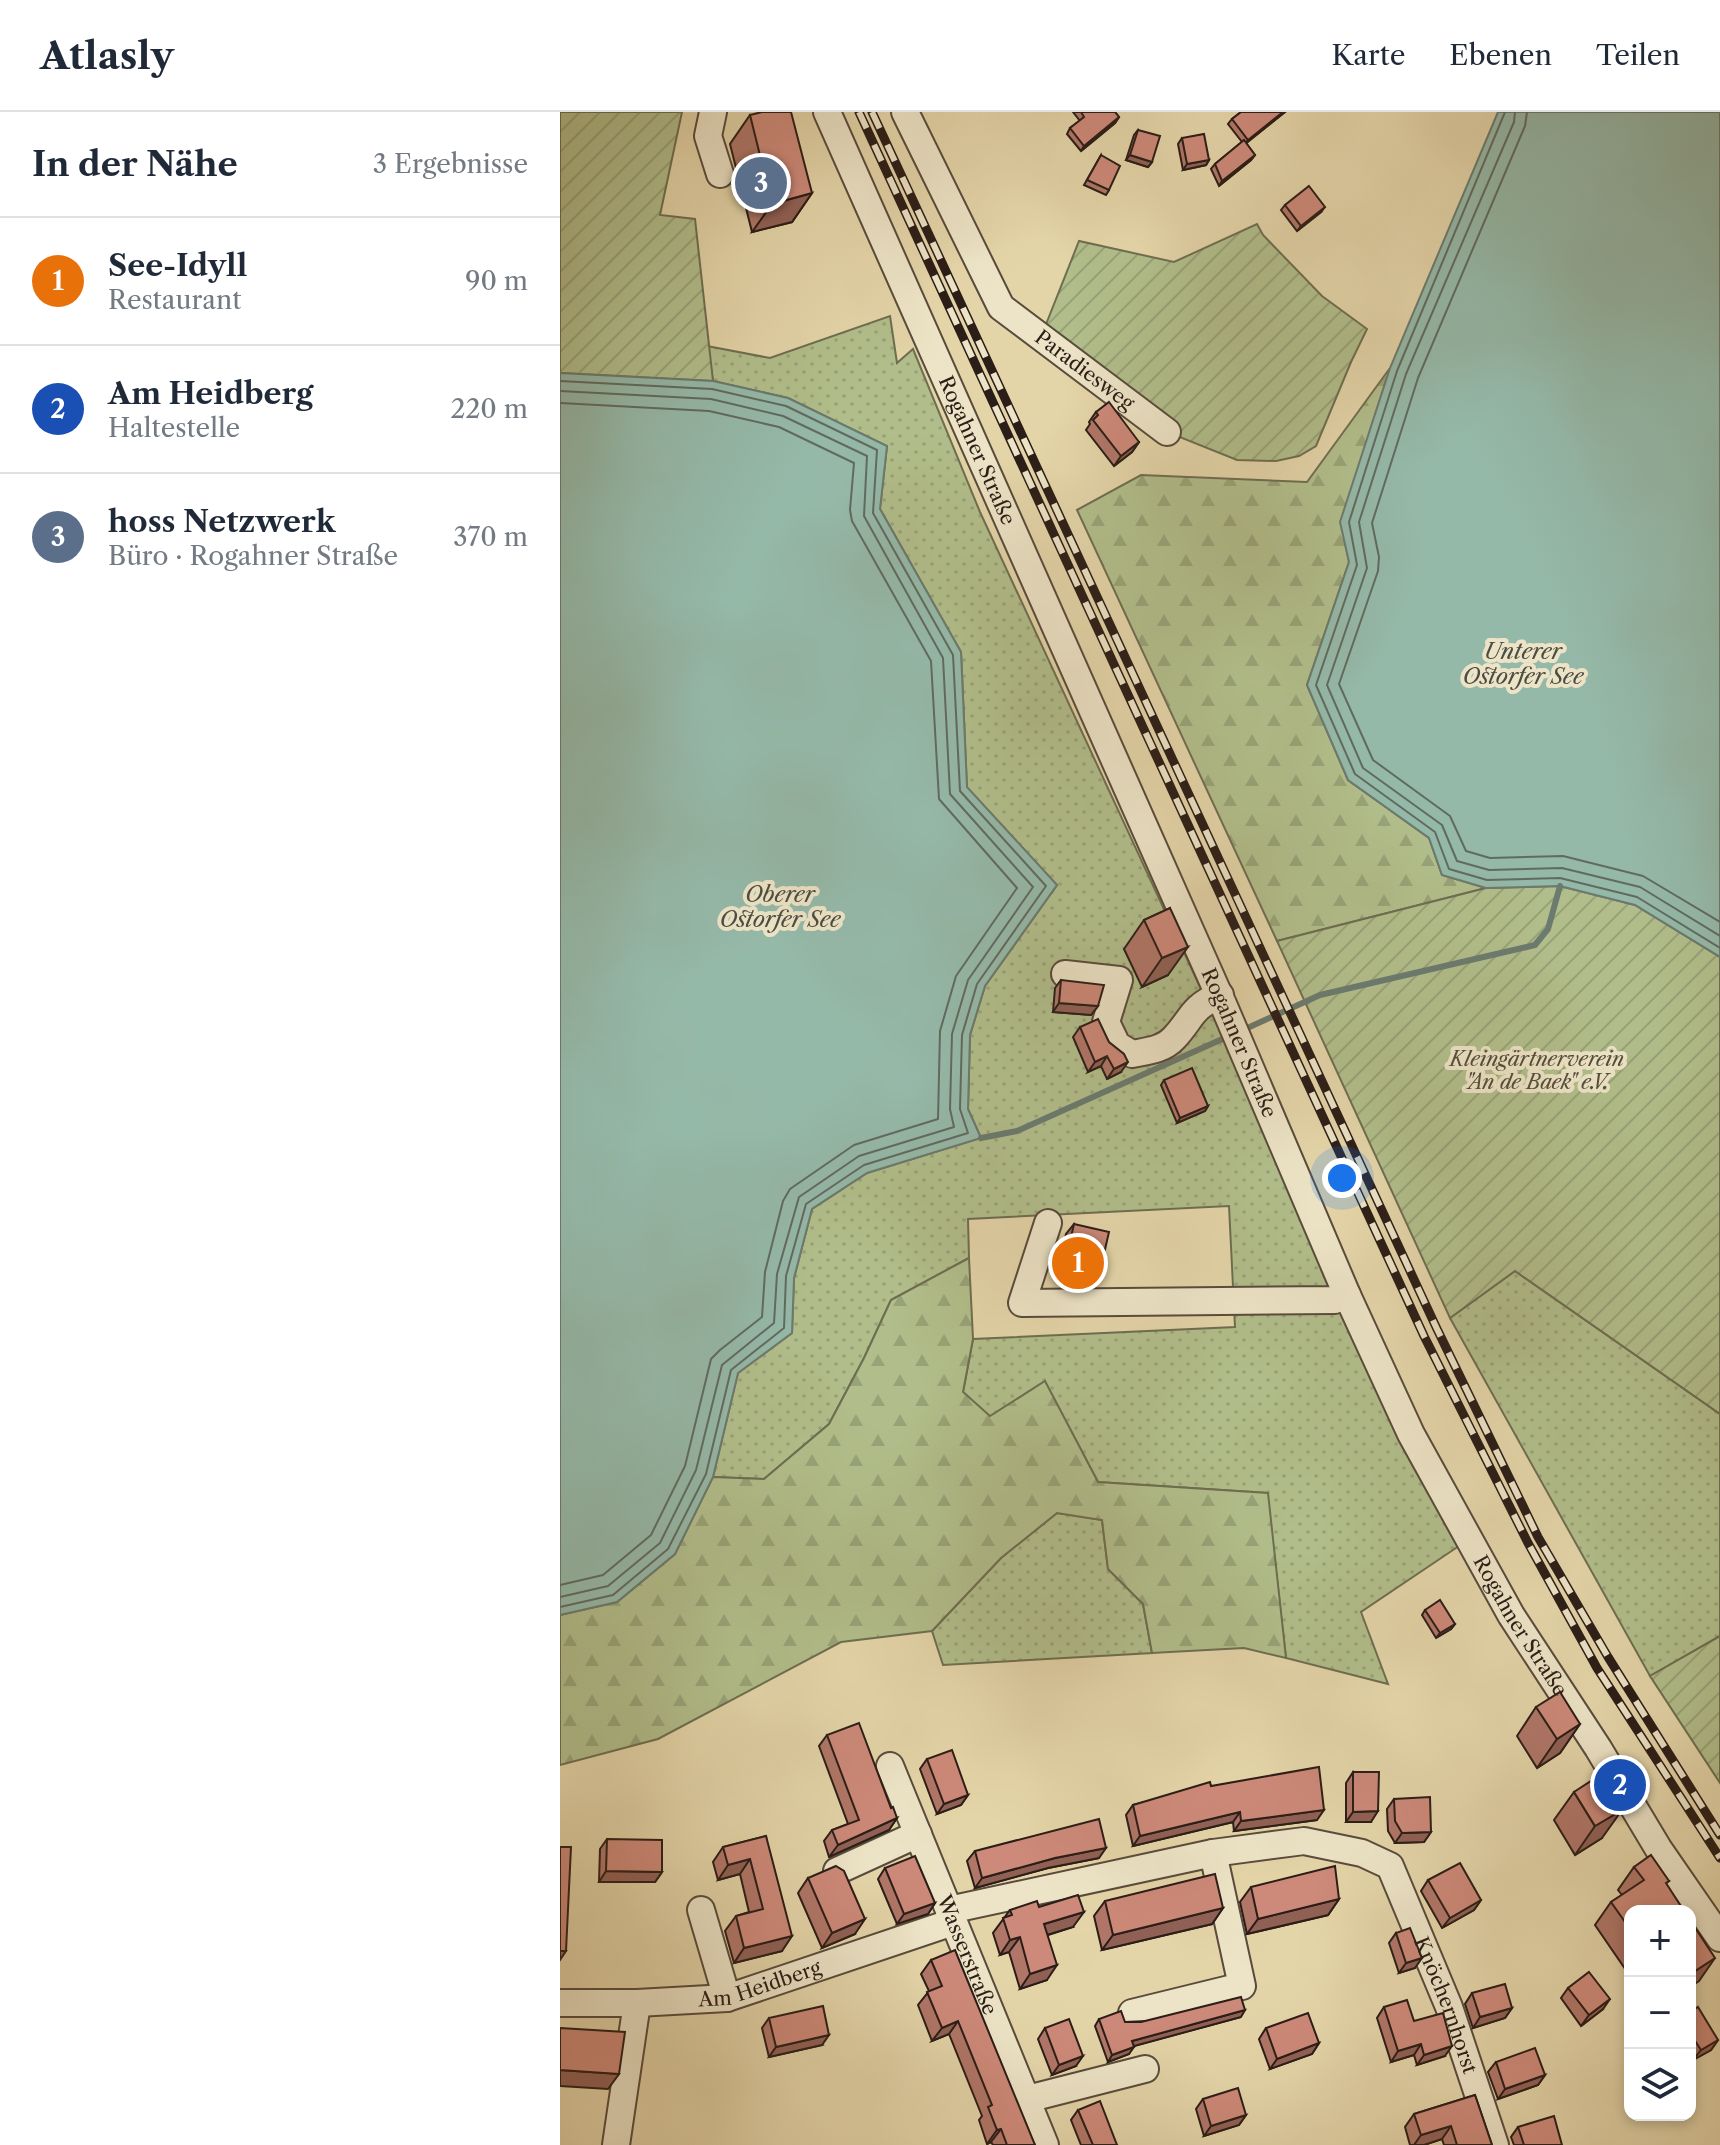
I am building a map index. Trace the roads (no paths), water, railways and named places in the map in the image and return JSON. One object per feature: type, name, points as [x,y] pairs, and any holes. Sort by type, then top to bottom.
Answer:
[{"type":"street","points":[[713,112],[708,136],[720,174]]},
{"type":"street","name":"Rogahner Straße","points":[[827,112],[1244,1050],[1347,1295],[1411,1434],[1511,1615],[1598,1748],[1658,1848],[1720,1938]]},
{"type":"street","name":"Paradiesweg","points":[[905,112],[1001,307],[1167,432]]},
{"type":"street","points":[[1065,974],[1119,980],[1106,1022],[1117,1045],[1132,1054],[1160,1048],[1173,1040],[1197,1007],[1223,1003]]},
{"type":"street","points":[[1048,1223],[1022,1303],[1335,1300],[1347,1295]]},
{"type":"street","name":"Wasserstraße","points":[[890,1766],[1045,2145]]},
{"type":"street","points":[[837,1871],[918,1834]]},
{"type":"street","name":"Am Heidberg","points":[[560,2003],[727,1998],[951,1916],[1213,1853],[1304,1841],[1362,1853],[1390,1866]]},
{"type":"street","points":[[1132,2013],[1242,1986],[1213,1853]]},
{"type":"street","name":"Knöchernhorst","points":[[1390,1866],[1449,2007],[1495,2145]]},
{"type":"street","points":[[701,1910],[727,1998]]},
{"type":"street","points":[[616,2145],[637,2003]]},
{"type":"street","points":[[1027,2099],[1145,2069]]},
{"type":"water","name":"Unterer Ostorfer See","points":[[1498,112],[1720,112],[1720,957],[1635,905],[1560,886],[1486,888],[1442,875],[1429,838],[1348,780],[1307,685],[1349,562],[1340,522],[1390,368]]},
{"type":"water","name":"Oberer Ostorfer See","points":[[560,373],[713,381],[788,398],[887,446],[880,509],[961,652],[967,787],[1057,885],[985,986],[970,1035],[968,1109],[981,1138],[867,1173],[812,1209],[794,1278],[792,1333],[738,1373],[713,1477],[675,1554],[617,1602],[560,1615]]},
{"type":"waterway","points":[[1243,1030],[1320,995],[1535,945],[1548,929],[1560,886]]},
{"type":"waterway","points":[[981,1138],[1017,1131],[1229,1036]]},
{"type":"railway","points":[[859,112],[1424,1336],[1528,1543],[1597,1668],[1720,1858]]},
{"type":"railway","points":[[872,112],[1437,1329],[1538,1537],[1608,1657],[1720,1835]]},
{"type":"place","name":"hoss Netzwerk","points":[[761,183]]},
{"type":"place","name":"See-Idyll","points":[[1078,1263]]},
{"type":"place","name":"Am Heidberg","points":[[1620,1785]]},
{"type":"park label","name":"Kleingärtnerverein \"An de Baek\" e.V.","points":[[1537,1070]]}]
